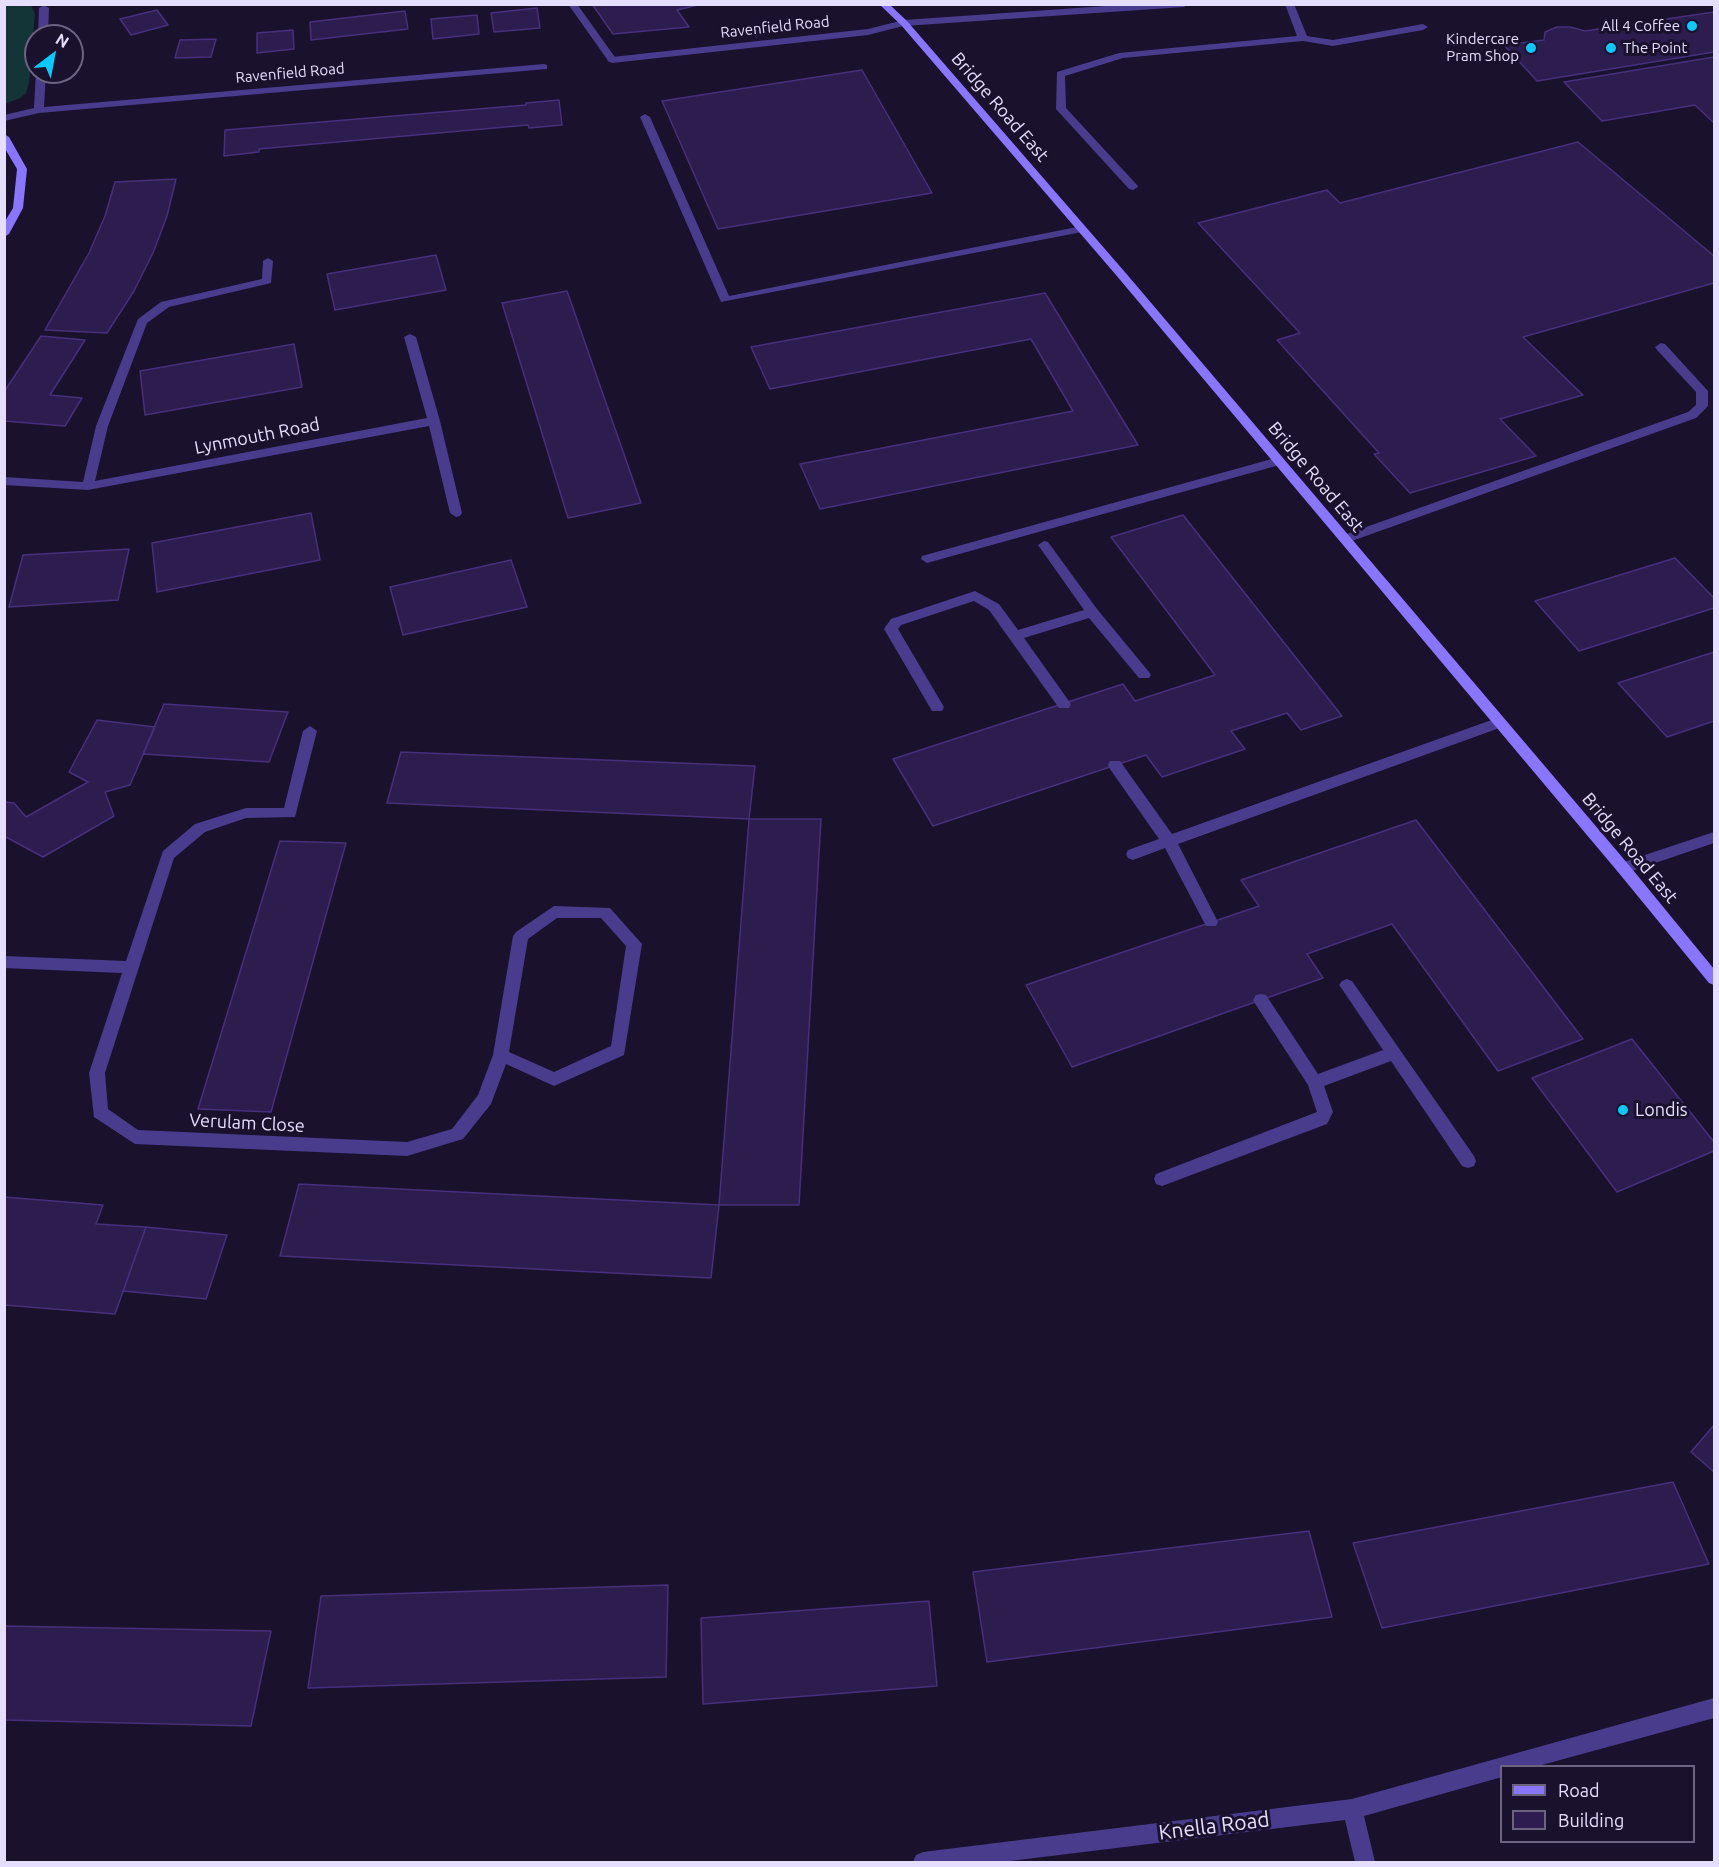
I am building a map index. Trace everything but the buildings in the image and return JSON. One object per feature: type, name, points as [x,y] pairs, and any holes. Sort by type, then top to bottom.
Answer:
[{"type":"street","name":"Ravenfield Road","points":[[572,4],[612,60],[868,32],[904,23],[1184,4]]},
{"type":"street","name":"Bridge Road East","points":[[883,4],[904,23],[1082,229],[1500,722],[1714,979]]},
{"type":"street","points":[[1289,4],[1303,38]]},
{"type":"street","points":[[44,24],[45,8]]},
{"type":"street","points":[[1133,187],[1061,109],[1060,74],[1122,55],[1303,38],[1334,43],[1423,27]]},
{"type":"street","name":"Ravenfield Road","points":[[4,118],[39,110],[543,67]]},
{"type":"street","points":[[39,110],[41,84]]},
{"type":"street","points":[[645,117],[725,300],[1082,229]]},
{"type":"street","points":[[4,137],[22,169],[18,208],[4,234]]},
{"type":"street","points":[[88,486],[102,426],[142,321],[165,304],[267,281],[268,261]]},
{"type":"street","points":[[410,337],[434,421],[456,513]]},
{"type":"street","points":[[1345,539],[1692,415],[1702,406],[1702,391],[1661,347]]},
{"type":"street","name":"Lynmouth Road","points":[[4,480],[88,486],[434,421]]},
{"type":"street","points":[[927,559],[1279,461]]},
{"type":"street","points":[[1044,545],[1092,612],[1144,675]]},
{"type":"street","points":[[937,707],[891,629],[896,622],[975,596],[994,607],[1064,704]]},
{"type":"street","points":[[1015,636],[1092,612]]},
{"type":"street","points":[[1133,854],[1500,722]]},
{"type":"street","name":"Verulam Close","points":[[310,731],[290,813],[246,813],[200,828],[168,855],[97,1073],[100,1112],[135,1137],[407,1149],[457,1134],[485,1099],[501,1055],[521,936],[554,912],[605,912],[634,944],[618,1050],[554,1079],[501,1055]]},
{"type":"street","points":[[1115,765],[1169,841],[1211,922]]},
{"type":"street","points":[[1623,868],[1714,838]]},
{"type":"street","points":[[4,962],[131,967]]},
{"type":"street","points":[[1347,986],[1468,1161]]},
{"type":"street","points":[[1162,1179],[1321,1119],[1325,1112],[1315,1082],[1261,1000]]},
{"type":"street","points":[[1315,1082],[1394,1053]]},
{"type":"street","name":"Knella Road","points":[[1510,1765],[1714,1708]]},
{"type":"street","name":"Knella Road","points":[[923,1863],[1352,1809],[1500,1768]]},
{"type":"street","points":[[1352,1809],[1365,1863]]},
{"type":"green space","points":[[4,5],[31,5],[35,14],[34,24],[24,24],[24,84],[29,84],[26,93],[5,104]]},
{"type":"place","name":"All 4 Coffee","points":[[1692,26]]},
{"type":"place","name":"Kindercare Pram Shop","points":[[1531,48]]},
{"type":"place","name":"The Point","points":[[1611,48]]},
{"type":"place","name":"Londis","points":[[1623,1110]]}]
